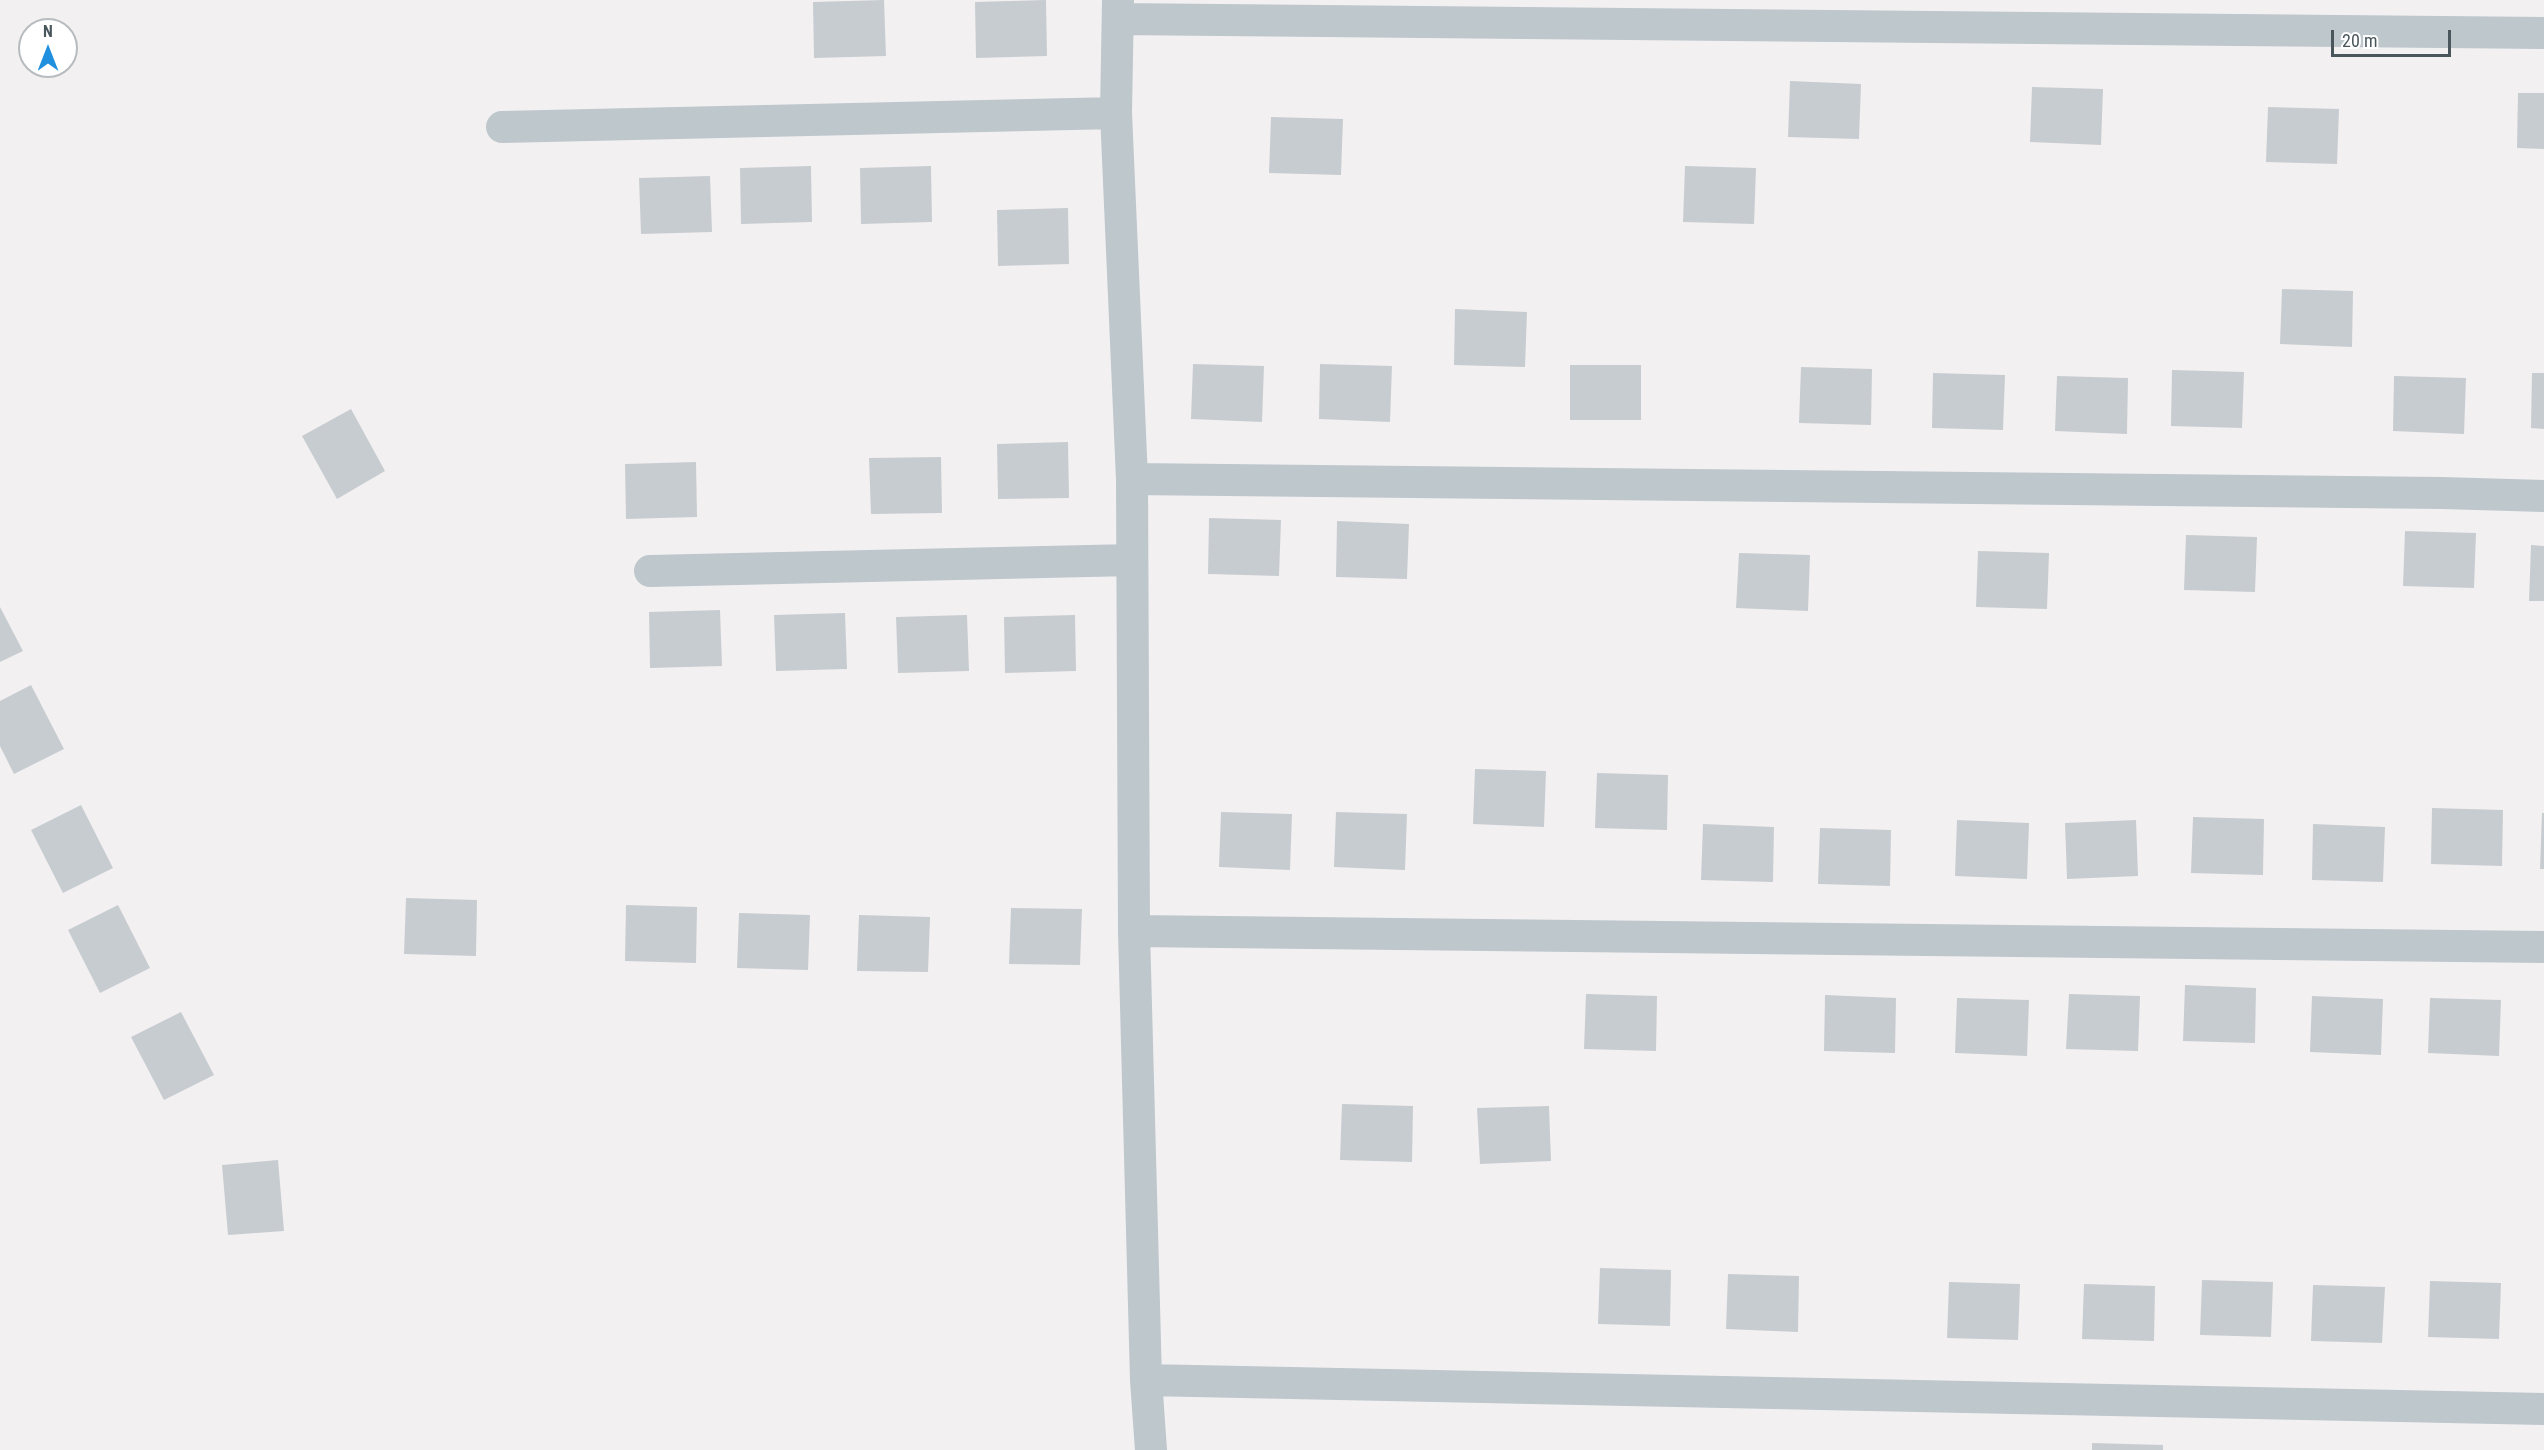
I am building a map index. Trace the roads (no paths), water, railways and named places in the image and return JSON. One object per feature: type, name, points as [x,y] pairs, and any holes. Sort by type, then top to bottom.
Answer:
[{"type":"street","points":[[1151,1450],[1146,1380],[1134,931],[1132,479],[1116,113],[1118,10],[2544,33]]},
{"type":"street","points":[[502,127],[1116,113]]},
{"type":"street","points":[[1132,479],[2394,492],[2544,496]]},
{"type":"street","points":[[650,571],[1132,560]]},
{"type":"street","points":[[1134,931],[2544,947]]},
{"type":"street","points":[[1146,1380],[2544,1409]]}]
